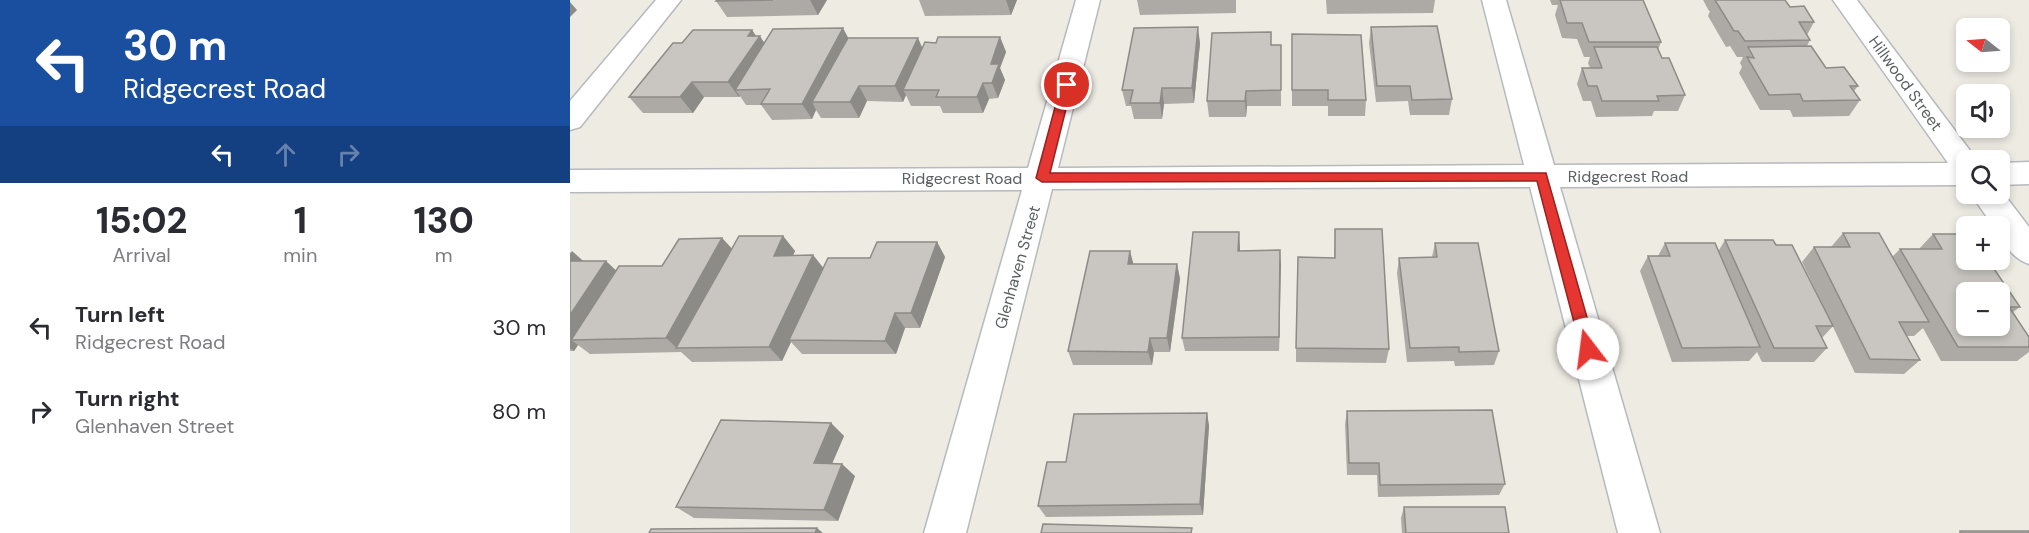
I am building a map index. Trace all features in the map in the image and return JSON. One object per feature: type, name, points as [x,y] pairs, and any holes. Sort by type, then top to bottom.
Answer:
[{"type":"street","points":[[570,120],[669,0]]},
{"type":"street","name":"Glenhaven Street","points":[[945,533],[1088,0]]},
{"type":"street","points":[[1494,0],[1639,533]]},
{"type":"street","name":"Hillwood Street","points":[[1845,0],[1956,153]]},
{"type":"street","points":[[2010,174],[2029,173]]},
{"type":"street","name":"Ridgecrest Road","points":[[570,181],[1956,174]]},
{"type":"street","points":[[1994,204],[2029,251]]},
{"type":"building","points":[[717,0],[773,0],[716,1]]},
{"type":"building","points":[[1560,0],[1643,0],[1661,42],[1589,42],[1582,23],[1567,23]]},
{"type":"building","points":[[1715,0],[1785,0],[1790,7],[1804,6],[1814,22],[1799,22],[1810,40],[1745,41],[1738,31],[1734,31]]},
{"type":"building","points":[[1437,26],[1452,99],[1412,100],[1410,86],[1377,86],[1371,27]]},
{"type":"building","points":[[1198,27],[1192,88],[1162,88],[1160,103],[1130,103],[1133,90],[1122,90],[1134,28]]},
{"type":"building","points":[[843,28],[802,104],[761,104],[770,89],[735,90],[773,29]]},
{"type":"building","points":[[693,30],[752,30],[748,36],[760,36],[728,82],[692,82],[680,97],[629,97],[673,43],[682,43]]},
{"type":"building","points":[[1271,32],[1271,45],[1281,45],[1281,90],[1246,91],[1245,101],[1207,101],[1212,33]]},
{"type":"building","points":[[1292,34],[1361,35],[1366,100],[1328,100],[1328,90],[1292,90]]},
{"type":"building","points":[[938,37],[1000,37],[991,64],[999,64],[992,83],[983,83],[977,97],[936,97],[939,90],[903,90],[925,42],[936,43]]},
{"type":"building","points":[[848,38],[918,38],[895,86],[859,86],[850,102],[812,102]]},
{"type":"building","points":[[1811,46],[1826,68],[1844,67],[1858,86],[1850,86],[1860,100],[1803,101],[1800,94],[1769,95],[1747,57],[1754,58],[1748,47]]},
{"type":"building","points":[[1594,47],[1657,47],[1662,58],[1669,58],[1685,95],[1657,96],[1659,101],[1602,101],[1597,86],[1588,86],[1582,68],[1602,68]]},
{"type":"building","points":[[1335,229],[1382,229],[1389,349],[1296,348],[1298,257],[1335,258]]},
{"type":"building","points":[[1193,232],[1239,232],[1238,251],[1280,250],[1279,337],[1182,338]]},
{"type":"building","points":[[1843,233],[1879,233],[1929,322],[1899,322],[1920,360],[1870,359],[1814,247],[1850,247]]},
{"type":"building","points":[[1933,234],[1956,234],[1956,270],[1995,270],[2003,282],[1956,282],[1956,336],[2010,336],[2010,308],[2029,337],[2029,347],[1958,347],[1900,249],[1942,249]]},
{"type":"building","points":[[739,236],[783,236],[774,256],[813,255],[769,347],[676,348]]},
{"type":"building","points":[[722,238],[666,338],[571,340],[619,266],[662,266],[679,239]]},
{"type":"building","points":[[1725,240],[1773,240],[1776,245],[1792,245],[1833,326],[1816,326],[1827,348],[1774,348]]},
{"type":"building","points":[[877,242],[937,242],[911,313],[895,313],[885,341],[789,340],[828,258],[870,258]]},
{"type":"building","points":[[1435,243],[1478,243],[1499,351],[1459,352],[1459,347],[1410,348],[1399,258],[1437,257]]},
{"type":"building","points":[[1665,243],[1715,243],[1760,347],[1682,348],[1648,256],[1670,256]]},
{"type":"building","points":[[1090,251],[1130,251],[1128,264],[1177,264],[1167,338],[1150,338],[1148,352],[1068,351]]},
{"type":"building","points":[[570,261],[606,261],[570,315]]},
{"type":"building","points":[[2010,292],[2020,307],[2010,307]]},
{"type":"building","points":[[1492,410],[1505,484],[1380,485],[1379,463],[1349,463],[1347,411]]},
{"type":"building","points":[[1207,413],[1200,504],[1038,506],[1047,462],[1066,462],[1074,414]]},
{"type":"building","points":[[721,420],[831,423],[814,463],[842,464],[824,510],[676,507]]},
{"type":"building","points":[[1404,507],[1505,507],[1509,533],[1406,533]]},
{"type":"building","points":[[1043,524],[1192,528],[1191,533],[1041,533]]},
{"type":"building","points":[[817,528],[815,533],[649,533],[651,529]]},
{"type":"building","points":[[1960,531],[2029,531],[2029,533],[1960,533]]},
{"type":"route","points":[[1067,85],[1042,178],[1542,176],[1588,349]]}]
